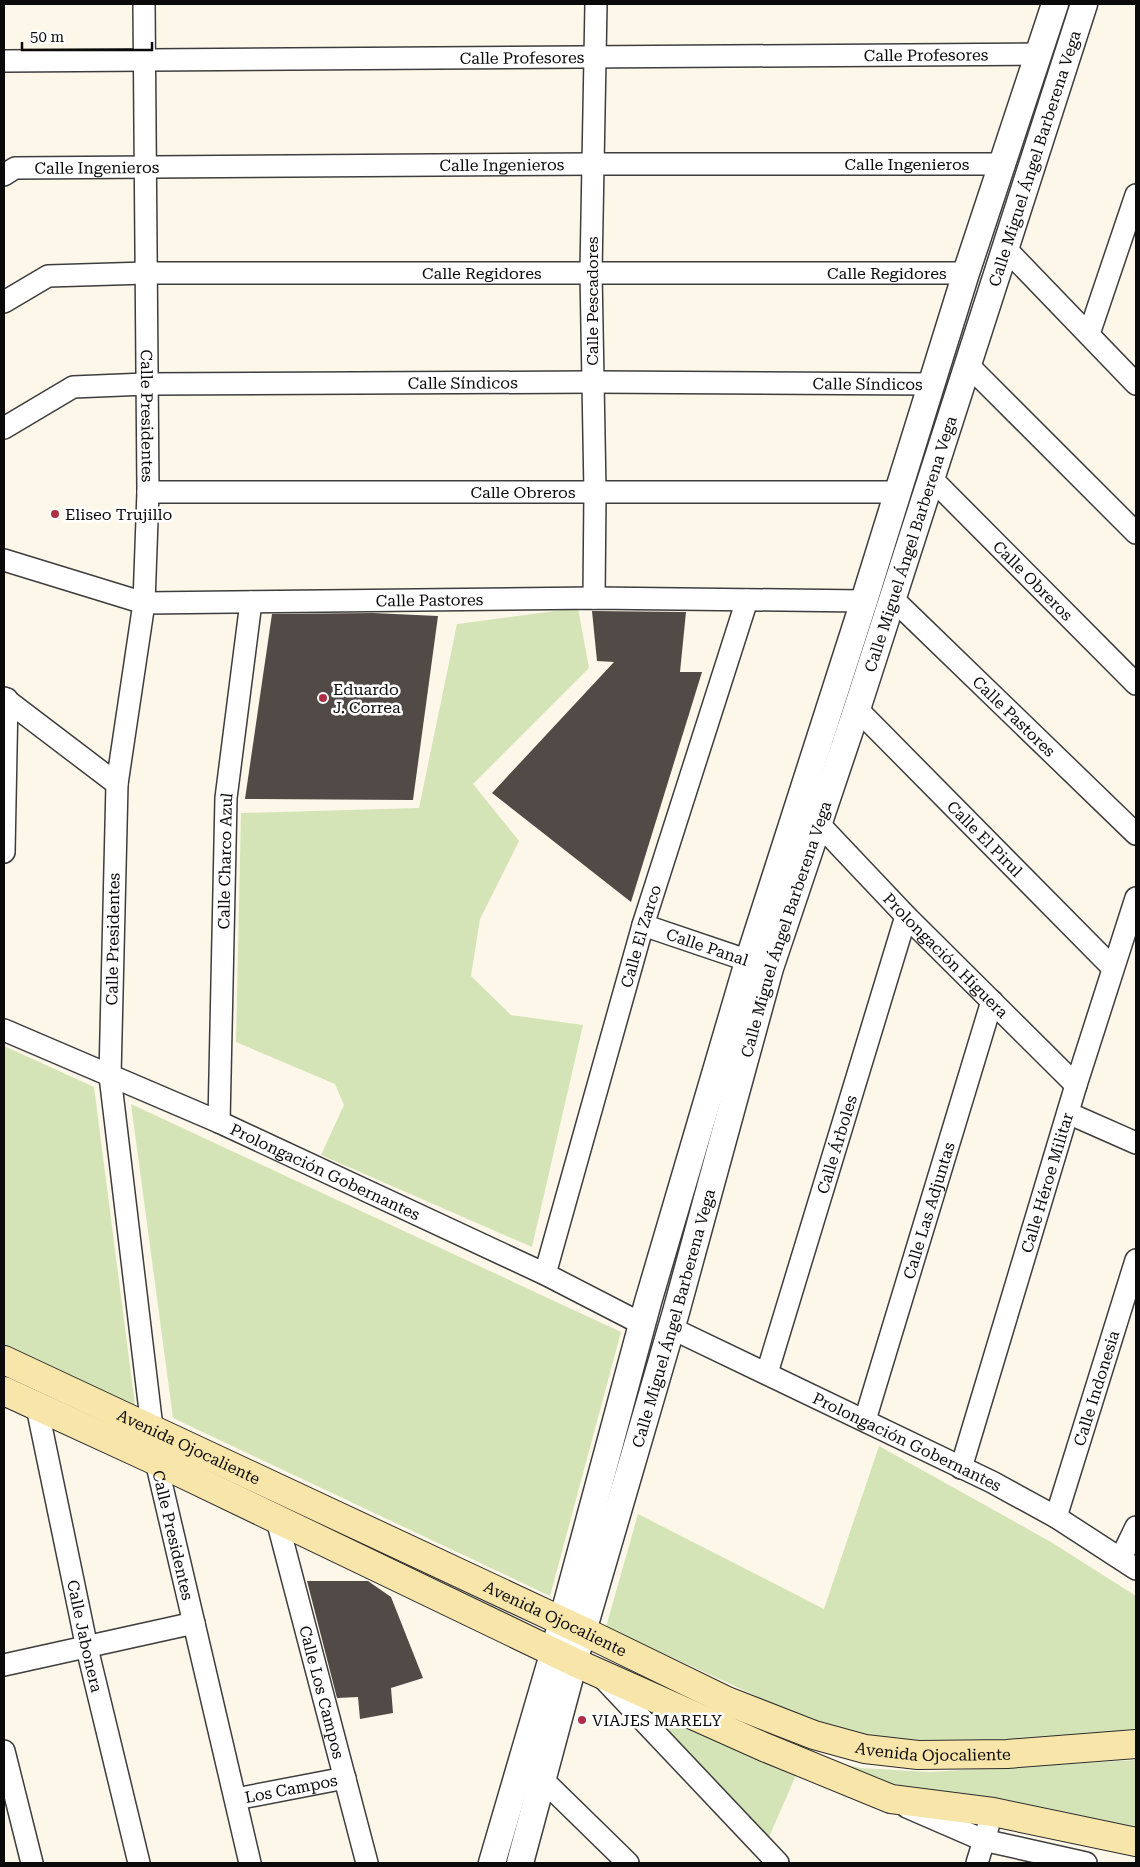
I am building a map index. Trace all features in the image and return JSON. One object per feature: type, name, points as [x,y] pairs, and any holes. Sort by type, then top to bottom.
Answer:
[{"type":"main road","name":"Avenida Ojocaliente","points":[[4,1360],[152,1431],[572,1626],[727,1701],[814,1734],[865,1749],[918,1756],[1007,1754],[1136,1744]]},
{"type":"main road","name":"Avenida Ojocaliente","points":[[4,1392],[156,1461],[575,1662],[764,1747],[891,1800],[993,1812],[1136,1842]]},
{"type":"street","name":"Calle Presidentes","points":[[144,4],[147,168],[146,384],[148,492],[144,603],[118,784],[110,1076],[156,1461],[250,1863]]},
{"type":"street","name":"Calle Pescadores","points":[[594,598],[595,492],[591,272],[596,4]]},
{"type":"street","name":"Calle Miguel Ángel Barberena Vega","points":[[520,1863],[544,1781],[575,1662],[572,1626],[642,1324],[759,965],[897,492],[966,273],[1055,4]]},
{"type":"street","name":"Calle Miguel Ángel Barberena Vega","points":[[572,1626],[671,1328],[759,965],[818,823],[857,709],[930,477],[1084,4]]},
{"type":"street","name":"Calle Profesores","points":[[4,61],[594,55],[1040,54]]},
{"type":"street","name":"Calle Ingenieros","points":[[4,175],[15,168],[594,164],[1002,164]]},
{"type":"street","points":[[1090,334],[1136,195]]},
{"type":"street","points":[[1006,248],[1136,384]]},
{"type":"street","name":"Calle Regidores","points":[[4,302],[48,276],[146,273],[966,273]]},
{"type":"street","points":[[967,364],[1136,533]]},
{"type":"street","name":"Calle Síndicos","points":[[4,428],[73,387],[146,384],[593,382],[932,384]]},
{"type":"street","name":"Calle Obreros","points":[[930,477],[1136,684]]},
{"type":"street","name":"Calle Obreros","points":[[148,492],[897,492]]},
{"type":"street","name":"Calle Pastores","points":[[4,560],[144,603],[594,598],[864,601]]},
{"type":"street","name":"Calle Pastores","points":[[892,598],[1136,834]]},
{"type":"street","name":"Calle El Zarco","points":[[545,1274],[643,924],[746,600]]},
{"type":"street","name":"Calle Charco Azul","points":[[219,1122],[226,798],[251,602]]},
{"type":"street","points":[[6,698],[118,784]]},
{"type":"street","points":[[4,852],[6,698]]},
{"type":"street","name":"Calle El Pirul","points":[[857,709],[1113,968]]},
{"type":"street","name":"Prolongación Higuera","points":[[818,823],[906,916],[1076,1085]]},
{"type":"street","name":"Calle Héroe Militar","points":[[960,1468],[1076,1085],[1136,898]]},
{"type":"street","name":"Calle Árboles","points":[[767,1373],[906,916]]},
{"type":"street","name":"Calle Panal","points":[[643,924],[759,965]]},
{"type":"street","name":"Calle Las Adjuntas","points":[[865,1420],[992,1001]]},
{"type":"street","name":"Prolongación Gobernantes","points":[[4,1030],[219,1122],[545,1274],[642,1324]]},
{"type":"street","points":[[1068,1113],[1136,1142]]},
{"type":"street","name":"Calle Indonesia","points":[[1056,1516],[1136,1260]]},
{"type":"street","name":"Prolongación Gobernantes","points":[[671,1328],[865,1420],[1056,1516],[1128,1564]]},
{"type":"street","name":"Calle Jabonera","points":[[37,1407],[87,1648],[139,1863]]},
{"type":"street","name":"Calle Los Campos","points":[[277,1520],[367,1863]]},
{"type":"street","points":[[1128,1564],[1136,1527]]},
{"type":"street","points":[[4,1665],[194,1624]]},
{"type":"street","name":"Calle Miguel Ángel Barberena Vega","points":[[492,1863],[575,1662]]},
{"type":"street","points":[[575,1662],[778,1863]]},
{"type":"street","points":[[4,1751],[32,1863]]},
{"type":"street","name":"Los Campos","points":[[236,1799],[345,1778]]},
{"type":"street","points":[[544,1781],[628,1863]]},
{"type":"street","name":"Avenida Ojocaliente","points":[[891,1800],[983,1840],[1086,1863]]},
{"type":"street","points":[[977,1863],[993,1812]]},
{"type":"street","points":[[1025,1850],[1054,1863]]},
{"type":"green space","points":[[578,608],[589,668],[473,784],[519,841],[480,919],[471,976],[511,1015],[583,1025],[532,1247],[321,1155],[344,1105],[335,1084],[236,1042],[241,813],[419,808],[457,624]]},
{"type":"green space","points":[[4,1046],[94,1087],[135,1405],[4,1346]]},
{"type":"green space","points":[[131,1104],[621,1332],[550,1596],[173,1418]]},
{"type":"green space","points":[[879,1446],[1051,1542],[1136,1596],[1136,1734],[938,1744],[835,1732],[606,1627],[638,1514],[824,1609]]},
{"type":"green space","points":[[634,1700],[797,1773],[769,1837]]},
{"type":"green space","points":[[801,1753],[861,1768],[929,1772],[1136,1760],[1136,1827],[1045,1808],[955,1796],[863,1778]]},
{"type":"building","points":[[592,611],[686,612],[680,672],[702,672],[631,902],[492,793],[614,662],[597,661]]},
{"type":"building","points":[[373,613],[438,616],[413,800],[245,799],[272,614]]},
{"type":"building","points":[[307,1581],[368,1581],[391,1597],[423,1678],[391,1688],[393,1713],[360,1719],[358,1697],[337,1698]]},
{"type":"place","name":"Eliseo Trujillo","points":[[55,514]]},
{"type":"place","name":"Eduardo J. Correa","points":[[323,698]]},
{"type":"place","name":"VIAJES MARELY","points":[[582,1720]]}]
